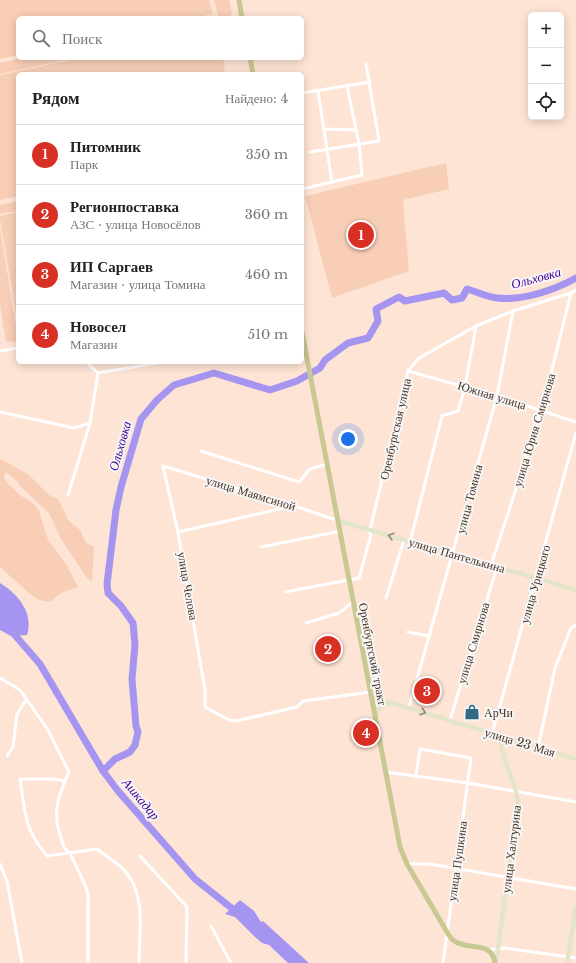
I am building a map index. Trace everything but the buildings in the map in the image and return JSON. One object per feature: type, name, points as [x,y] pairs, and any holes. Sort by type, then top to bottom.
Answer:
[{"type":"main road","points":[[239,0],[242,16]]},
{"type":"main road","points":[[250,60],[253,72]]},
{"type":"main road","name":"Оренбургский тракт","points":[[304,344],[341,531],[353,602],[400,847],[407,864],[447,932],[456,942],[488,950]]},
{"type":"main road","name":"улица Пантелькина","points":[[339,521],[576,590]]},
{"type":"main road","name":"улица 23 Мая","points":[[371,695],[501,737],[576,759]]},
{"type":"main road","points":[[375,717],[380,707],[391,702]]},
{"type":"main road","name":"улица Халтурина","points":[[496,963],[518,802],[517,793],[502,748],[501,737]]},
{"type":"main road","points":[[567,963],[576,907]]},
{"type":"main road","points":[[488,950],[493,955],[496,963]]},
{"type":"street","points":[[310,152],[379,141],[366,64]]},
{"type":"street","points":[[304,93],[370,82]]},
{"type":"street","points":[[304,189],[362,175],[359,144],[347,86]]},
{"type":"street","points":[[318,91],[332,182]]},
{"type":"street","points":[[324,129],[356,130]]},
{"type":"street","name":"Оренбургская улица","points":[[349,579],[359,578],[371,535],[369,530],[408,371],[419,358],[476,326],[513,311],[571,293],[576,290]]},
{"type":"street","name":"улица Юрия Смирнова","points":[[491,565],[542,410],[571,293]]},
{"type":"street","name":"улица Томина","points":[[409,707],[454,554],[497,396],[513,311]]},
{"type":"street","points":[[410,542],[442,416],[458,412],[465,387],[476,326]]},
{"type":"street","points":[[0,351],[16,348]]},
{"type":"street","points":[[88,364],[98,373]]},
{"type":"street","points":[[98,373],[151,364]]},
{"type":"street","name":"Южная улица","points":[[408,371],[497,396],[576,422]]},
{"type":"street","points":[[68,495],[90,423],[98,373]]},
{"type":"street","points":[[0,412],[74,428],[90,423]]},
{"type":"street","name":"улица Урицкого","points":[[492,734],[537,578],[576,433]]},
{"type":"street","points":[[201,451],[299,482],[310,469],[327,464]]},
{"type":"street","name":"улица Маямсиной","points":[[164,466],[339,521]]},
{"type":"street","name":"улица Челова","points":[[164,466],[178,532],[205,690],[205,707],[229,720],[236,721],[297,707],[303,701],[371,695]]},
{"type":"street","points":[[178,532],[295,506]]},
{"type":"street","points":[[261,547],[341,531]]},
{"type":"street","points":[[386,598],[404,540]]},
{"type":"street","name":"улица Смирнова","points":[[450,720],[497,567]]},
{"type":"street","points":[[285,592],[349,579]]},
{"type":"street","points":[[306,622],[339,613],[353,602]]},
{"type":"street","points":[[538,748],[555,668],[571,628],[576,624]]},
{"type":"street","points":[[408,632],[429,636]]},
{"type":"street","points":[[0,678],[20,690],[48,730],[69,772],[58,800],[56,816],[63,847],[66,852],[70,853],[86,887],[88,896],[88,963]]},
{"type":"street","points":[[7,756],[13,747],[17,714],[26,700]]},
{"type":"street","name":"улица Пушкина","points":[[416,776],[420,749],[471,758],[443,963]]},
{"type":"street","points":[[385,772],[468,783],[517,793],[576,802]]},
{"type":"street","points":[[65,781],[55,779],[20,778],[28,827],[36,843],[47,856],[97,849],[124,870],[134,885],[139,901],[139,963]]},
{"type":"street","points":[[140,856],[187,907],[186,963]]},
{"type":"street","points":[[0,864],[7,881],[22,963]]},
{"type":"street","points":[[407,864],[430,864],[576,890]]},
{"type":"street","points":[[211,926],[231,963]]},
{"type":"street","points":[[488,950],[498,948],[576,958]]},
{"type":"shaded area","points":[[0,0],[209,0],[213,14],[203,16],[16,16],[16,55],[0,59]]},
{"type":"shaded area","points":[[214,0],[229,0],[232,14],[230,16],[218,16]]},
{"type":"shaded area","points":[[16,59],[64,60],[0,74],[0,63]]},
{"type":"shaded area","points":[[70,60],[223,60],[225,72],[16,72],[16,196],[0,200],[0,75]]},
{"type":"shaded area","points":[[446,163],[449,189],[403,200],[409,271],[332,298],[305,196]]},
{"type":"shaded area","points":[[16,201],[16,211],[0,214],[0,205]]},
{"type":"shaded area","points":[[16,212],[16,314],[0,219],[0,216]]},
{"type":"shaded area","points":[[0,228],[16,327],[16,341],[6,342],[0,304]]},
{"type":"shaded area","points":[[0,459],[28,474],[49,495],[59,500],[68,520],[80,530],[86,543],[94,547],[92,581],[87,578],[61,539],[49,513],[6,472],[4,477],[7,483],[21,496],[32,502],[39,511],[48,540],[66,564],[78,587],[61,593],[50,602],[39,600],[0,567]]},
{"type":"shaded area","points":[[0,583],[7,587],[23,605],[28,619],[29,627],[27,635],[11,636],[0,630]]},
{"type":"shaded area","points":[[240,900],[254,911],[261,922],[263,921],[309,963],[288,963],[269,945],[262,943],[235,917],[225,914]]},
{"type":"waterway","name":"Ольховка","points":[[103,771],[115,759],[130,752],[135,745],[138,732],[136,726],[132,679],[135,645],[133,623],[121,606],[108,593],[107,584],[116,510],[121,487],[141,419],[157,400],[174,385],[214,373],[270,390],[297,381],[320,368],[325,360],[348,343],[368,338],[378,321],[376,309],[399,297],[405,301],[444,293],[452,300],[462,298],[467,289],[486,296],[517,298],[538,294],[558,287],[576,278]]},
{"type":"waterway","name":"Ашкадар","points":[[0,618],[40,664],[103,771],[118,791],[195,879],[239,914]]},
{"type":"place","name":"Питомник","points":[[361,235]]},
{"type":"place","name":"Регионпоставка","points":[[328,649]]},
{"type":"place","name":"ИП Саргаев","points":[[427,691]]},
{"type":"place","name":"АрЧи","points":[[472,712]]},
{"type":"place","name":"Новосел","points":[[366,733]]}]
